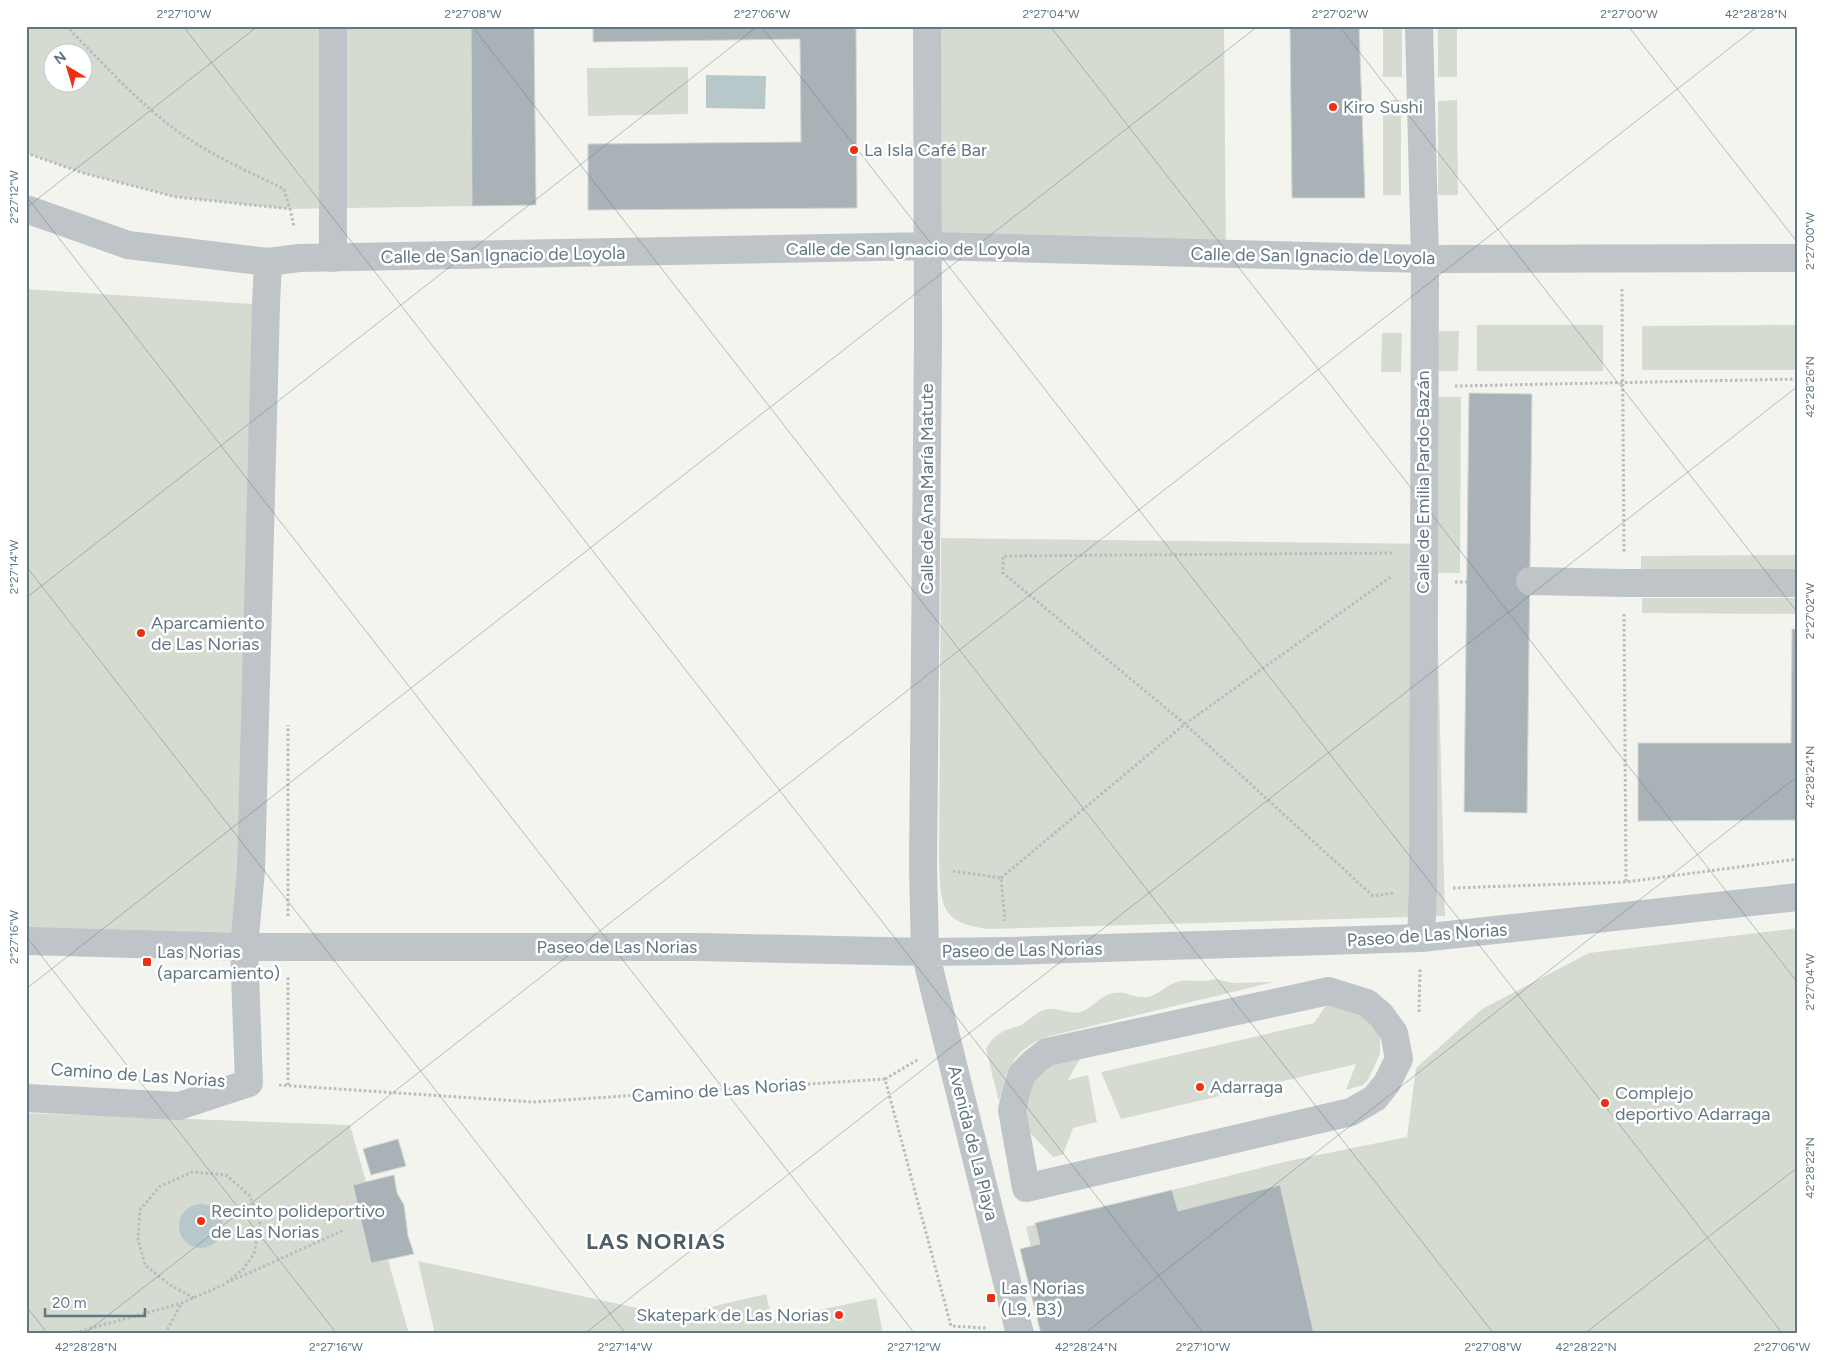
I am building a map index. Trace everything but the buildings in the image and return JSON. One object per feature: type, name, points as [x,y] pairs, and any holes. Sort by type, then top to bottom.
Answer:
[{"type":"street","points":[[333,26],[333,258]]},
{"type":"street","name":"Calle de Ana María Matute","points":[[925,952],[923,866],[928,246],[927,26]]},
{"type":"street","name":"Calle de Emilia Pardo-Bazán","points":[[1418,26],[1425,259],[1423,889],[1421,938]]},
{"type":"street","name":"Calle de San Ignacio de Loyola","points":[[26,210],[128,245],[268,262],[299,258],[928,246],[1425,259],[1798,258]]},
{"type":"street","name":"Camino de Las Norias","points":[[26,1098],[179,1106],[249,1083],[244,947],[251,870],[268,262]]},
{"type":"street","points":[[1530,581],[1798,583]]},
{"type":"street","name":"Paseo de Las Norias","points":[[26,941],[244,947],[700,947],[925,952],[1007,951],[1421,938],[1798,896]]},
{"type":"street","name":"Avenida de La Playa","points":[[925,952],[1020,1334]]},
{"type":"street","points":[[988,1205],[1026,1188],[1352,1112],[1375,1098],[1387,1083],[1398,1059],[1394,1033],[1381,1014],[1367,1003],[1329,991],[1047,1052],[1022,1074],[1012,1110],[1026,1188]]},
{"type":"path","points":[[66,26],[147,108],[188,138],[223,160],[284,189],[290,209],[299,258]]},
{"type":"path","points":[[26,153],[83,173],[176,197],[290,209]]},
{"type":"path","points":[[1621,258],[1626,882]]},
{"type":"path","points":[[1424,387],[1622,381],[1798,379]]},
{"type":"path","points":[[923,866],[1001,878],[1185,724],[1423,553]]},
{"type":"path","points":[[1423,553],[1003,556],[1003,573],[1185,724],[1372,896],[1423,889],[1626,882],[1798,859]]},
{"type":"path","points":[[1001,878],[1007,951]]},
{"type":"path","points":[[947,1042],[885,1079],[952,1326],[990,1328]]},
{"type":"path","name":"Camino de Las Norias","points":[[249,1083],[533,1102],[885,1079]]},
{"type":"path","points":[[194,1298],[170,1285],[145,1265],[138,1239],[140,1210],[159,1187],[192,1172],[226,1175],[250,1196],[260,1222],[254,1254],[243,1269],[225,1284]]},
{"type":"path","points":[[70,1334],[182,1303],[344,1230]]},
{"type":"path","points":[[165,1334],[182,1303]]},
{"type":"shaded area","points":[[26,26],[471,26],[472,206],[290,209],[176,197],[83,173],[26,153]]},
{"type":"shaded area","points":[[927,26],[1224,26],[1226,254],[928,246]]},
{"type":"shaded area","points":[[1383,26],[1402,26],[1402,77],[1383,77]]},
{"type":"shaded area","points":[[1438,26],[1457,26],[1457,77],[1438,77]]},
{"type":"shaded area","points":[[688,67],[688,114],[588,116],[587,68]]},
{"type":"shaded area","points":[[706,75],[766,76],[765,109],[706,108]]},
{"type":"shaded area","points":[[1383,100],[1401,100],[1401,195],[1383,195]]},
{"type":"shaded area","points":[[1457,100],[1458,195],[1438,195],[1438,101]]},
{"type":"shaded area","name":"Aparcamiento de Las Norias","points":[[26,289],[266,305],[244,947],[26,938]]},
{"type":"shaded area","points":[[1477,325],[1603,325],[1603,371],[1477,371]]},
{"type":"shaded area","points":[[1798,325],[1798,370],[1642,370],[1642,326]]},
{"type":"shaded area","points":[[1439,331],[1459,331],[1458,371],[1437,371]]},
{"type":"shaded area","points":[[1382,333],[1402,333],[1401,372],[1381,372]]},
{"type":"shaded area","points":[[1434,397],[1461,397],[1460,573],[1436,573],[1445,916],[989,929],[960,922],[952,916],[946,909],[943,900],[939,861],[941,538],[1436,544]]},
{"type":"shaded area","points":[[1798,555],[1798,570],[1641,570],[1641,556]]},
{"type":"shaded area","points":[[1642,598],[1798,598],[1798,614],[1642,613]]},
{"type":"shaded area","name":"Complejo deportivo Adarraga","points":[[1798,928],[1798,1334],[1052,1334],[1026,1227],[1288,1161],[1407,1137],[1416,1068],[1482,1009],[1589,953]]},
{"type":"shaded area","points":[[1215,979],[1234,983],[1274,982],[1050,1036],[1038,1041],[1028,1046],[1014,1060],[1005,1079],[999,1102],[986,1049],[998,1034],[1005,1030],[1021,1025],[1045,1010],[1080,1012],[1089,1008],[1108,994],[1117,992],[1147,997],[1177,982]]},
{"type":"shaded area","points":[[1331,998],[1371,1018],[1380,1037],[1380,1054],[1368,1080],[1363,1085],[1346,1090],[1356,1064],[1121,1119],[1101,1072],[1314,1023]]},
{"type":"shaded area","points":[[1084,1052],[1068,1080],[1088,1075],[1097,1122],[1073,1128],[1063,1155],[1053,1157],[1025,1127],[1027,1083],[1043,1065]]},
{"type":"shaded area","name":"Recinto polideportivo de Las Norias","points":[[26,1113],[350,1125],[409,1334],[26,1334]]},
{"type":"shaded area","points":[[205,1204],[217,1210],[222,1217],[222,1235],[217,1242],[210,1247],[197,1248],[189,1245],[182,1238],[179,1222],[182,1214],[189,1207]]},
{"type":"shaded area","points":[[418,1261],[703,1322],[702,1309],[766,1294],[772,1320],[876,1298],[883,1334],[435,1334]]},
{"type":"place","name":"Kiro Sushi","points":[[1333,107]]},
{"type":"place","name":"La Isla Café Bar","points":[[854,150]]},
{"type":"place","name":"Aparcamiento de Las Norias","points":[[141,633]]},
{"type":"place","name":"Las Norias (aparcamiento)","points":[[147,962]]},
{"type":"place","name":"Adarraga","points":[[1200,1087]]},
{"type":"place","name":"Complejo deportivo Adarraga","points":[[1605,1103]]},
{"type":"place","name":"Recinto polideportivo de Las Norias","points":[[201,1221]]},
{"type":"place","name":"Las Norias (L9, B3)","points":[[991,1298]]},
{"type":"place","name":"Skatepark de Las Norias","points":[[839,1315]]},
{"type":"district","name":"LAS NORIAS","points":[[656,1241]]}]
